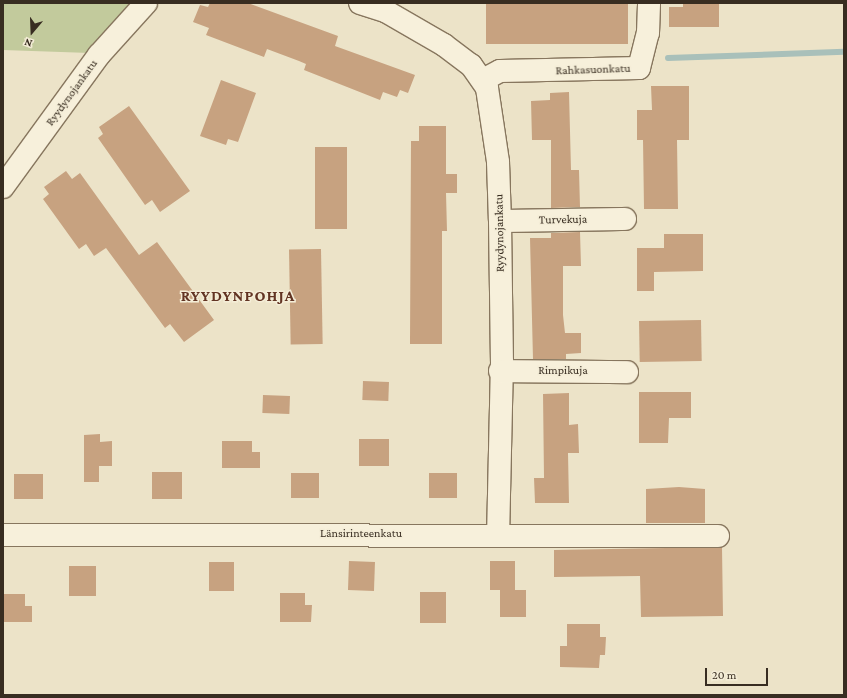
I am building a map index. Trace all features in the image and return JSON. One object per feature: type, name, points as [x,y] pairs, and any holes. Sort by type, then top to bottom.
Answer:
[{"type":"street","name":"Ryydynojankatu","points":[[3,187],[99,55],[146,3]]},
{"type":"street","name":"Ryydynojankatu","points":[[360,3],[389,8],[471,65],[483,80],[495,133],[500,221],[498,534]]},
{"type":"street","name":"Rahkasuonkatu","points":[[483,80],[500,71],[639,68],[648,33],[649,3]]},
{"type":"street","name":"Turvekuja","points":[[500,221],[626,219]]},
{"type":"street","name":"Rimpikuja","points":[[500,371],[627,372]]},
{"type":"street","name":"Länsirinteenkatu","points":[[3,535],[498,534],[718,536]]},
{"type":"green space","points":[[3,3],[134,3],[90,53],[3,50]]},
{"type":"building","points":[[210,3],[248,3],[338,36],[335,46],[415,75],[408,93],[400,90],[397,97],[383,92],[380,100],[304,70],[306,64],[267,49],[264,57],[206,35],[209,28],[193,22],[200,5],[208,7]]},
{"type":"building","points":[[486,3],[628,3],[628,44],[486,44]]},
{"type":"building","points":[[683,3],[719,3],[719,27],[669,27],[669,7],[683,7]]},
{"type":"building","points":[[221,80],[256,93],[238,142],[228,139],[226,145],[200,136]]},
{"type":"building","points":[[651,86],[689,86],[689,140],[677,140],[678,209],[644,209],[643,140],[637,140],[637,110],[652,110]]},
{"type":"building","points":[[569,92],[571,170],[579,170],[580,207],[551,208],[551,140],[532,140],[531,101],[550,100],[550,93]]},
{"type":"building","points":[[129,106],[190,191],[160,212],[152,200],[145,205],[98,138],[103,134],[99,127]]},
{"type":"building","points":[[419,126],[446,126],[446,174],[457,174],[457,193],[446,193],[447,231],[442,231],[442,344],[410,344],[411,141],[419,141]]},
{"type":"building","points":[[315,147],[347,147],[347,229],[315,229]]},
{"type":"building","points":[[66,171],[72,179],[80,173],[139,255],[157,242],[214,320],[184,342],[170,324],[165,328],[106,248],[94,256],[86,244],[79,249],[43,199],[49,194],[44,187]]},
{"type":"building","points":[[580,232],[581,266],[563,266],[563,315],[565,333],[581,333],[581,353],[566,354],[566,359],[533,359],[530,238],[551,238],[551,233]]},
{"type":"building","points":[[664,234],[703,234],[703,271],[654,272],[654,291],[637,291],[637,248],[664,248]]},
{"type":"building","points":[[321,249],[323,344],[291,345],[289,250]]},
{"type":"building","points":[[701,320],[702,361],[640,362],[639,321]]},
{"type":"building","points":[[363,381],[389,382],[388,401],[362,400]]},
{"type":"building","points":[[639,392],[691,392],[691,418],[669,418],[668,443],[639,443]]},
{"type":"building","points":[[569,393],[569,425],[578,424],[579,453],[568,453],[569,503],[535,503],[534,478],[544,478],[543,394]]},
{"type":"building","points":[[263,395],[290,396],[289,414],[262,413]]},
{"type":"building","points":[[100,434],[100,442],[112,441],[112,466],[99,466],[99,482],[84,482],[84,435]]},
{"type":"building","points":[[359,439],[389,439],[389,466],[359,466]]},
{"type":"building","points":[[222,441],[252,441],[252,452],[260,452],[260,468],[222,468]]},
{"type":"building","points":[[152,472],[182,472],[182,499],[152,499]]},
{"type":"building","points":[[291,473],[319,473],[319,498],[291,498]]},
{"type":"building","points":[[429,473],[457,473],[457,498],[429,498]]},
{"type":"building","points":[[14,474],[43,474],[43,499],[14,499]]},
{"type":"building","points":[[679,487],[705,489],[705,523],[646,523],[646,489]]},
{"type":"building","points":[[722,547],[723,616],[641,617],[640,576],[554,577],[554,550]]},
{"type":"building","points":[[349,561],[375,562],[374,591],[348,590]]},
{"type":"building","points":[[490,561],[515,561],[515,590],[526,590],[526,617],[500,617],[500,590],[490,590]]},
{"type":"building","points":[[209,562],[234,562],[234,591],[209,591]]},
{"type":"building","points":[[69,566],[96,566],[96,596],[69,596]]},
{"type":"building","points":[[420,592],[446,592],[446,623],[420,623]]},
{"type":"building","points":[[280,593],[305,593],[305,605],[312,605],[311,622],[280,622]]},
{"type":"building","points":[[3,594],[25,594],[25,606],[32,606],[32,622],[3,622]]},
{"type":"building","points":[[567,624],[600,624],[600,637],[606,637],[605,655],[600,655],[599,668],[560,667],[560,646],[567,646]]},
{"type":"waterway","points":[[668,58],[844,52]]},
{"type":"district","name":"RYYDYNPOHJA","points":[[238,296]]}]
